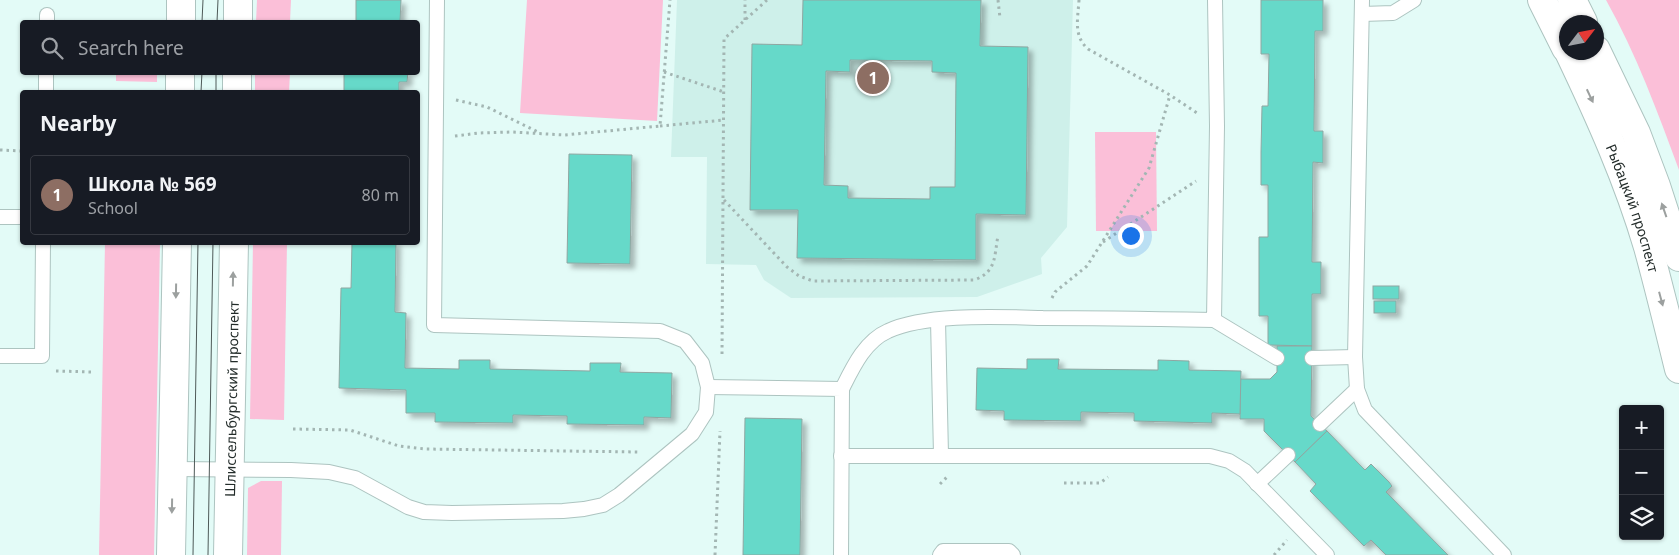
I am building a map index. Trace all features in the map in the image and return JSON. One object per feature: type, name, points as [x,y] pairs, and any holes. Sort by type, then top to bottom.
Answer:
[{"type":"main road","points":[[181,0],[181,20]]},
{"type":"main road","points":[[238,0],[238,20]]},
{"type":"main road","points":[[1542,0],[1559,34]]},
{"type":"main road","points":[[1572,0],[1580,15]]},
{"type":"main road","name":"Рыбацкий проспект","points":[[1573,60],[1611,144],[1630,196],[1647,246],[1679,369]]},
{"type":"main road","name":"Рыбацкий проспект","points":[[1601,60],[1636,133],[1656,186],[1679,257]]},
{"type":"main road","points":[[180,75],[180,90]]},
{"type":"main road","points":[[237,75],[237,90]]},
{"type":"main road","points":[[171,555],[177,245]]},
{"type":"main road","name":"Шлиссельбургский проспект","points":[[228,555],[234,245]]},
{"type":"lane","points":[[173,469],[329,472],[355,478],[408,507],[424,512],[563,511],[584,509],[603,504],[618,495],[692,434],[706,412],[715,387],[702,363],[685,340],[660,331],[434,325],[437,0]]},
{"type":"lane","points":[[1214,320],[1217,126],[1215,0]]},
{"type":"lane","points":[[1414,0],[1393,13],[1362,7],[1354,357],[1357,389],[1365,410],[1504,555]]},
{"type":"lane","points":[[46,75],[46,90]]},
{"type":"lane","points":[[0,217],[20,217]]},
{"type":"lane","points":[[0,356],[42,356],[43,245]]},
{"type":"lane","points":[[841,555],[842,389],[855,363],[870,344],[888,331],[908,324],[987,317],[1214,320],[1278,358]]},
{"type":"lane","points":[[938,320],[942,455]]},
{"type":"lane","points":[[1312,358],[1354,357]]},
{"type":"lane","points":[[715,387],[842,389]]},
{"type":"lane","points":[[1320,424],[1357,389]]},
{"type":"lane","points":[[1257,484],[1288,455]]},
{"type":"lane","points":[[841,456],[1210,456],[1229,461],[1245,471],[1328,555]]},
{"type":"lane","points":[[940,555],[943,551],[1009,551],[1013,555]]},
{"type":"path","points":[[660,126],[670,0]]},
{"type":"path","points":[[745,0],[745,20]]},
{"type":"path","points":[[716,555],[715,387],[724,200],[724,39],[766,0]]},
{"type":"path","points":[[998,0],[1000,18]]},
{"type":"path","points":[[1079,0],[1078,33],[1081,43],[1088,49],[1170,95],[1217,126]]},
{"type":"path","points":[[664,72],[724,92]]},
{"type":"path","points":[[436,95],[487,107],[541,134]]},
{"type":"path","points":[[1041,318],[1055,292],[1087,266],[1149,168],[1170,95]]},
{"type":"path","points":[[436,138],[480,133],[512,132],[564,135],[724,120]]},
{"type":"path","points":[[0,150],[20,151]]},
{"type":"path","points":[[1102,242],[1216,168]]},
{"type":"path","points":[[724,200],[787,267],[799,276],[813,281],[974,280],[984,277],[992,268],[998,236]]},
{"type":"path","points":[[293,428],[350,430],[399,446],[426,449],[671,452]]},
{"type":"shaded area","points":[[257,0],[291,0],[290,20],[256,20]]},
{"type":"shaded area","points":[[527,0],[663,0],[657,121],[520,113]]},
{"type":"shaded area","points":[[677,0],[1073,0],[1067,227],[1041,258],[1042,274],[977,297],[791,298],[764,280],[756,265],[706,264],[707,157],[671,157]]},
{"type":"shaded area","points":[[1606,0],[1679,0],[1679,170],[1637,62]]},
{"type":"shaded area","points":[[116,75],[157,75],[157,82],[116,81]]},
{"type":"shaded area","points":[[255,75],[290,75],[289,90],[255,90]]},
{"type":"shaded area","points":[[1095,132],[1156,132],[1157,231],[1096,231]]},
{"type":"shaded area","points":[[105,245],[160,245],[154,555],[99,555]]},
{"type":"shaded area","points":[[253,245],[287,245],[284,420],[250,419]]},
{"type":"shaded area","points":[[261,481],[282,481],[281,555],[247,555],[248,488]]},
{"type":"building","points":[[356,0],[401,0],[400,20],[356,20]]},
{"type":"building","points":[[803,0],[981,0],[980,46],[1028,47],[1026,215],[976,214],[976,260],[797,258],[798,210],[750,210],[752,44],[802,45]],"holes":[[[850,60],[932,61],[932,72],[956,73],[955,187],[930,187],[930,199],[848,198],[848,186],[824,185],[826,71],[850,72]]]},
{"type":"building","points":[[1261,0],[1323,0],[1323,31],[1315,31],[1314,131],[1323,131],[1323,163],[1313,162],[1312,262],[1321,262],[1321,294],[1312,294],[1312,346],[1268,345],[1268,316],[1259,316],[1259,237],[1268,237],[1268,185],[1261,185],[1261,152],[1262,106],[1268,106],[1269,54],[1261,54]]},
{"type":"building","points":[[344,75],[408,75],[407,82],[399,82],[399,90],[344,90]]},
{"type":"building","points":[[569,154],[632,155],[630,264],[567,263]]},
{"type":"building","points":[[352,245],[396,245],[395,312],[406,313],[405,368],[459,369],[459,360],[490,360],[490,369],[590,371],[590,363],[621,363],[620,372],[672,373],[671,418],[644,417],[644,425],[567,424],[567,416],[513,415],[513,423],[435,422],[435,413],[406,413],[406,390],[339,388],[341,288],[351,288]]},
{"type":"building","points":[[1373,286],[1399,286],[1399,299],[1373,299]]},
{"type":"building","points":[[1374,301],[1396,301],[1396,313],[1374,313]]},
{"type":"building","points":[[1277,346],[1312,346],[1311,416],[1327,431],[1295,462],[1264,431],[1264,419],[1240,419],[1240,379],[1270,379],[1277,372]]},
{"type":"building","points":[[1027,359],[1059,359],[1058,369],[1158,370],[1158,360],[1189,361],[1189,370],[1241,371],[1240,414],[1212,413],[1212,423],[1134,421],[1134,413],[1081,412],[1081,421],[1004,420],[1004,411],[976,410],[977,368],[1027,369]]},
{"type":"building","points":[[745,418],[802,419],[800,555],[743,555]]},
{"type":"building","points":[[1327,431],[1365,470],[1371,464],[1389,482],[1392,486],[1386,492],[1448,555],[1386,555],[1371,540],[1364,546],[1310,491],[1316,484],[1295,462]]},
{"type":"tram line","points":[[202,20],[203,0]]},
{"type":"tram line","points":[[217,20],[218,0]]},
{"type":"tram line","points":[[201,90],[202,75]]},
{"type":"tram line","points":[[216,75],[216,90]]},
{"type":"tram line","points":[[193,555],[198,245]]},
{"type":"tram line","points":[[208,555],[213,245]]},
{"type":"place","name":"Школа № 569","points":[[873,78]]}]
